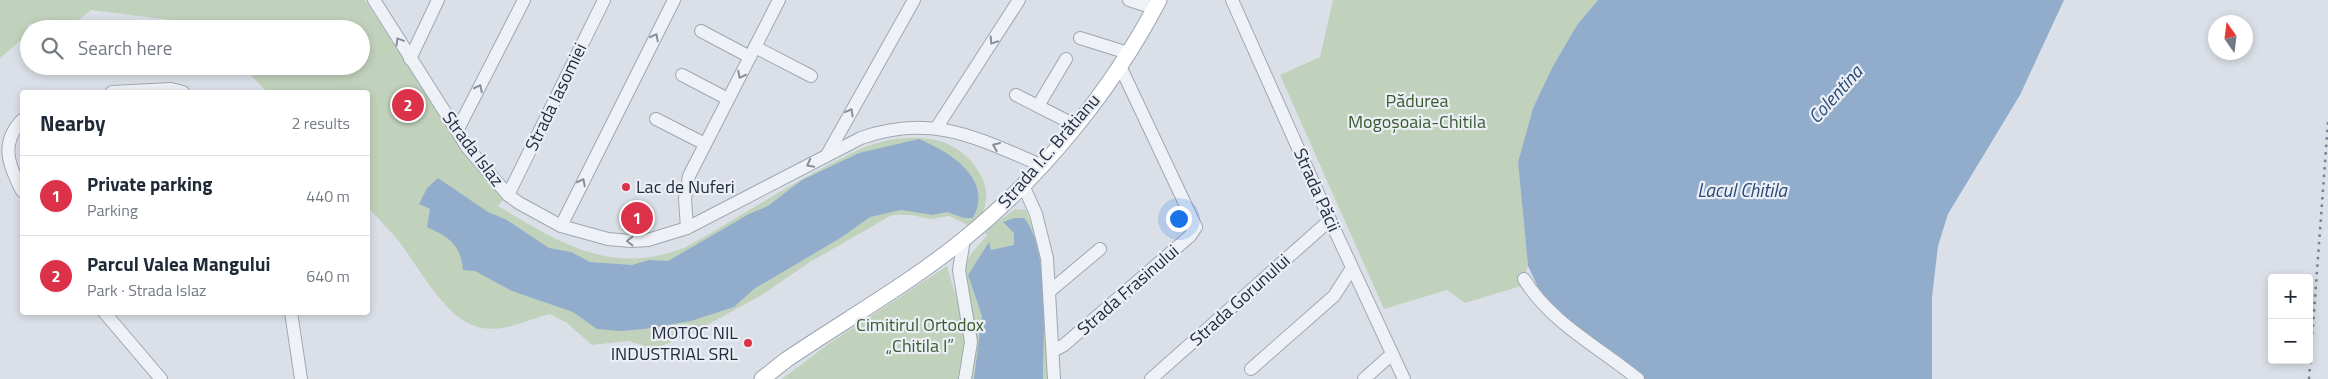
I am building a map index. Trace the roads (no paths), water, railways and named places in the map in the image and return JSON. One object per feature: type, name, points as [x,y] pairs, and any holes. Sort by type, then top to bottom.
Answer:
[{"type":"main road","name":"Strada I.C. Brătianu","points":[[762,379],[786,360],[964,239],[1023,185],[1075,125],[1120,66],[1156,4]]},
{"type":"street","name":"Strada Islaz","points":[[374,0],[456,131],[508,195],[530,210],[560,226],[596,237],[630,241],[668,235],[687,228],[862,138],[890,129],[937,127],[984,141],[1041,165]]},
{"type":"street","points":[[410,59],[438,0]]},
{"type":"street","points":[[456,131],[524,0]]},
{"type":"street","name":"Strada Iasomiei","points":[[508,195],[604,0]]},
{"type":"street","points":[[560,226],[674,0]]},
{"type":"street","points":[[687,228],[685,199],[687,182],[779,0]]},
{"type":"street","points":[[827,155],[914,0]]},
{"type":"street","points":[[937,127],[1019,0]]},
{"type":"street","points":[[1129,0],[1156,4]]},
{"type":"street","name":"Strada Păcii","points":[[1232,0],[1330,220],[1404,379]]},
{"type":"street","points":[[701,31],[811,76]]},
{"type":"street","points":[[1080,38],[1128,53]]},
{"type":"street","points":[[1038,106],[1066,59]]},
{"type":"street","name":"Strada Frasinului","points":[[1053,351],[1071,339],[1190,236],[1196,227],[1120,66]]},
{"type":"street","points":[[682,75],[728,99]]},
{"type":"street","points":[[143,90],[175,90]]},
{"type":"street","points":[[1016,95],[1075,125]]},
{"type":"street","points":[[656,120],[705,144]]},
{"type":"street","points":[[20,122],[8,134],[6,150],[20,187]]},
{"type":"street","points":[[1023,185],[1036,214],[1045,244],[1050,291],[1054,379]]},
{"type":"street","name":"Strada Gorunului","points":[[1151,379],[1330,220]]},
{"type":"street","points":[[964,239],[959,270],[971,342],[965,379]]},
{"type":"street","points":[[1050,291],[1100,249]]},
{"type":"street","points":[[1251,369],[1334,296],[1352,268]]},
{"type":"street","points":[[1524,279],[1532,291],[1560,320],[1638,379]]},
{"type":"street","points":[[107,315],[161,379]]},
{"type":"street","points":[[291,315],[301,379]]},
{"type":"street","points":[[1364,379],[1392,354]]},
{"type":"water","name":"Lacul Chitila","points":[[1598,0],[2064,0],[2020,95],[1948,214],[1938,246],[1932,297],[1932,379],[1645,379],[1559,313],[1542,296],[1528,266],[1518,162],[1533,108],[1553,66],[1577,25]]},
{"type":"water","points":[[919,139],[955,159],[973,179],[978,191],[978,204],[973,218],[964,218],[947,212],[933,215],[901,210],[870,217],[842,237],[754,289],[734,307],[691,321],[644,329],[621,331],[597,329],[573,312],[512,291],[475,271],[463,270],[457,248],[448,238],[427,227],[430,209],[419,204],[427,188],[438,178],[488,212],[507,220],[549,248],[571,252],[590,262],[632,265],[649,260],[668,261],[749,214],[768,206],[802,180],[859,153]]},
{"type":"water","points":[[1014,218],[1024,218],[1032,232],[1038,250],[1044,318],[1043,379],[974,379],[982,316],[968,275],[989,242],[991,250],[1014,245],[1014,233],[1003,222]]},
{"type":"railway","points":[[2309,379],[2328,122]]},
{"type":"place","name":"Parcul Valea Mangului","points":[[408,105]]},
{"type":"place","name":"Lac de Nuferi","points":[[626,187]]},
{"type":"place","name":"Private parking","points":[[637,218]]},
{"type":"place","name":"MOTOC NIL INDUSTRIAL SRL","points":[[748,343]]},
{"type":"water label","name":"Colentina","points":[[1835,94]]},
{"type":"park label","name":"Pădurea Mogoșoaia-Chitila","points":[[1417,111]]},
{"type":"park label","name":"Cimitirul Ortodox „Chitila I”","points":[[920,335]]}]
